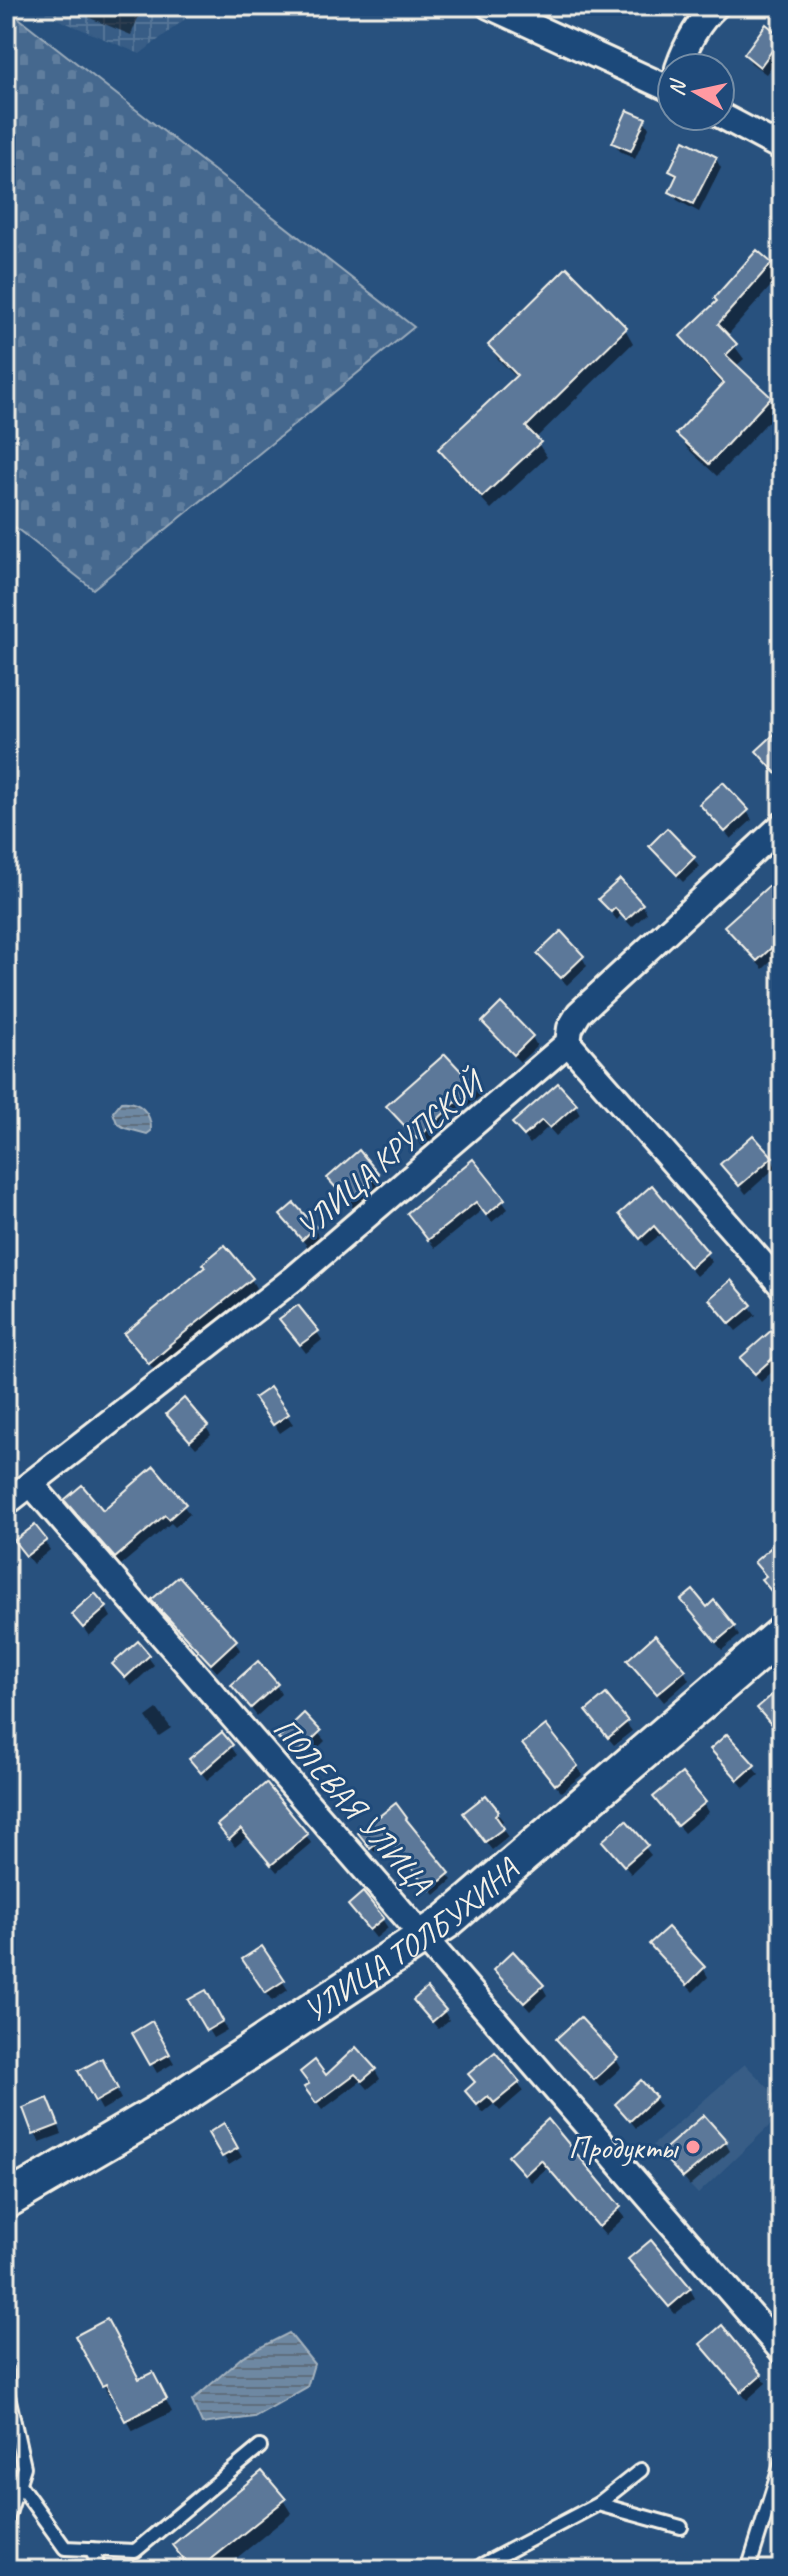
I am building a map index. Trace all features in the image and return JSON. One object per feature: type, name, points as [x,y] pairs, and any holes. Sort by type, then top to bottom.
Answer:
[{"type":"main road","name":"УЛИЦА ТОЛБУХИНА","points":[[6,2201],[160,2111],[447,1921],[782,1633]]},
{"type":"street","points":[[685,52],[705,16],[716,6]]},
{"type":"street","points":[[494,7],[656,82]]},
{"type":"street","points":[[736,124],[782,148]]},
{"type":"street","name":"УЛИЦА КРУПСКОЙ","points":[[6,1503],[293,1279],[568,1043],[570,1028],[579,1013],[782,825]]},
{"type":"street","points":[[568,1043],[782,1286]]},
{"type":"street","name":"ПОЛЕВАЯ УЛИЦА","points":[[31,1484],[782,2351]]},
{"type":"lane","points":[[6,2371],[7,2391],[24,2467],[6,2523]]},
{"type":"lane","points":[[19,2484],[65,2548],[135,2551],[260,2447]]},
{"type":"lane","points":[[748,2570],[782,2461]]},
{"type":"lane","points":[[480,2570],[482,2565],[598,2504],[641,2470]]},
{"type":"lane","points":[[598,2504],[681,2527]]},
{"type":"lane","points":[[92,2549],[99,2570]]},
{"type":"shaded area","points":[[48,6],[196,6],[189,16],[140,54],[45,14]]},
{"type":"shaded area","points":[[121,1102],[133,1103],[143,1109],[151,1131],[147,1134],[117,1123],[113,1112]]},
{"type":"shaded area","points":[[745,2064],[782,2102],[782,2114],[698,2194],[653,2145]]},
{"type":"shaded area","points":[[289,2333],[314,2364],[307,2387],[254,2417],[202,2424],[192,2401],[243,2356]]},
{"type":"green space","points":[[6,8],[414,327],[93,589],[6,520]]},
{"type":"building","points":[[766,24],[782,37],[760,67],[744,54]]},
{"type":"building","points":[[627,110],[646,118],[631,151],[612,143]]},
{"type":"building","points":[[684,140],[717,157],[693,204],[669,192],[677,175],[669,171]]},
{"type":"building","points":[[757,250],[772,263],[718,324],[737,344],[726,355],[771,397],[709,464],[676,434],[724,383],[680,336],[717,301],[714,298]]},
{"type":"building","points":[[567,267],[627,328],[526,427],[541,442],[482,497],[438,449],[517,375],[488,345]]},
{"type":"building","points":[[782,727],[782,780],[756,751]]},
{"type":"building","points":[[723,782],[749,810],[725,832],[699,804]]},
{"type":"building","points":[[667,828],[695,857],[677,875],[649,846]]},
{"type":"building","points":[[782,874],[782,938],[757,961],[724,926]]},
{"type":"building","points":[[620,879],[643,904],[626,920],[615,908],[611,912],[598,899]]},
{"type":"building","points":[[561,931],[584,956],[561,978],[537,954]]},
{"type":"building","points":[[501,1003],[533,1036],[514,1055],[482,1022]]},
{"type":"building","points":[[445,1054],[476,1087],[417,1139],[386,1106]]},
{"type":"building","points":[[558,1083],[577,1104],[550,1128],[542,1120],[524,1136],[512,1123]]},
{"type":"building","points":[[753,1135],[773,1157],[739,1186],[720,1164]]},
{"type":"building","points":[[359,1150],[379,1174],[348,1201],[327,1178]]},
{"type":"building","points":[[473,1159],[505,1199],[486,1215],[476,1202],[428,1240],[407,1213]]},
{"type":"building","points":[[652,1185],[708,1252],[690,1268],[654,1226],[640,1239],[619,1214]]},
{"type":"building","points":[[294,1203],[316,1227],[302,1240],[280,1215]]},
{"type":"building","points":[[225,1245],[253,1278],[149,1364],[124,1334],[205,1267],[202,1264]]},
{"type":"building","points":[[731,1280],[752,1305],[730,1324],[709,1299]]},
{"type":"building","points":[[298,1305],[319,1331],[300,1345],[279,1319]]},
{"type":"building","points":[[773,1329],[782,1340],[782,1350],[755,1374],[740,1358]]},
{"type":"building","points":[[270,1387],[289,1414],[273,1425],[254,1398]]},
{"type":"building","points":[[184,1398],[208,1426],[190,1441],[166,1414]]},
{"type":"building","points":[[154,1466],[186,1504],[169,1519],[165,1515],[115,1558],[64,1500],[82,1485],[103,1510]]},
{"type":"building","points":[[35,1525],[47,1540],[26,1556],[14,1541]]},
{"type":"building","points":[[782,1538],[782,1604],[761,1579],[766,1576],[754,1562]]},
{"type":"building","points":[[179,1576],[237,1640],[211,1664],[151,1600]]},
{"type":"building","points":[[693,1590],[707,1607],[714,1600],[735,1626],[716,1642],[681,1600]]},
{"type":"building","points":[[95,1593],[107,1607],[83,1628],[71,1614]]},
{"type":"building","points":[[655,1635],[686,1670],[657,1694],[627,1660]]},
{"type":"building","points":[[138,1641],[150,1655],[125,1678],[112,1664]]},
{"type":"building","points":[[258,1661],[278,1684],[251,1708],[231,1685]]},
{"type":"building","points":[[782,1686],[782,1737],[757,1708]]},
{"type":"building","points":[[606,1694],[628,1721],[608,1738],[586,1711]]},
{"type":"building","points":[[304,1713],[321,1731],[295,1756],[278,1738]]},
{"type":"building","points":[[546,1725],[578,1766],[555,1785],[522,1744]]},
{"type":"building","points":[[222,1732],[233,1745],[201,1773],[189,1759]]},
{"type":"building","points":[[727,1734],[755,1765],[738,1780],[710,1749]]},
{"type":"building","points":[[682,1773],[706,1802],[677,1826],[653,1797]]},
{"type":"building","points":[[266,1783],[308,1834],[271,1865],[241,1829],[229,1840],[217,1825]]},
{"type":"building","points":[[486,1795],[499,1811],[495,1815],[504,1828],[485,1842],[463,1813]]},
{"type":"building","points":[[396,1803],[450,1873],[430,1890],[385,1836],[370,1848],[358,1833]]},
{"type":"building","points":[[626,1820],[648,1845],[624,1866],[602,1841]]},
{"type":"building","points":[[363,1892],[384,1918],[369,1930],[348,1905]]},
{"type":"building","points":[[668,1927],[705,1967],[687,1985],[649,1944]]},
{"type":"building","points":[[262,1946],[285,1980],[265,1993],[242,1959]]},
{"type":"building","points":[[513,1951],[544,1985],[524,2003],[493,1970]]},
{"type":"building","points":[[427,1988],[446,2010],[432,2022],[413,2000]]},
{"type":"building","points":[[206,1990],[223,2021],[206,2031],[188,2000]]},
{"type":"building","points":[[580,2017],[618,2058],[594,2080],[556,2039]]},
{"type":"building","points":[[152,2021],[170,2054],[150,2065],[132,2033]]},
{"type":"building","points":[[356,2047],[376,2069],[362,2081],[355,2074],[316,2103],[304,2087],[309,2084],[300,2072],[315,2060],[326,2075]]},
{"type":"building","points":[[495,2052],[520,2082],[494,2103],[488,2096],[477,2105],[465,2091],[475,2082],[468,2074]]},
{"type":"building","points":[[102,2058],[118,2089],[95,2102],[78,2071]]},
{"type":"building","points":[[641,2080],[656,2097],[630,2121],[615,2104]]},
{"type":"building","points":[[48,2098],[59,2125],[33,2135],[23,2108]]},
{"type":"building","name":"Продукты","points":[[704,2115],[727,2141],[683,2178],[660,2153]]},
{"type":"building","points":[[548,2119],[621,2207],[599,2227],[541,2160],[525,2175],[508,2156]]},
{"type":"building","points":[[224,2123],[238,2148],[222,2157],[208,2133]]},
{"type":"building","points":[[651,2240],[691,2288],[669,2307],[628,2259]]},
{"type":"building","points":[[107,2319],[139,2379],[153,2372],[167,2399],[125,2421],[75,2336]]},
{"type":"building","points":[[722,2325],[762,2374],[741,2392],[700,2344]]},
{"type":"building","points":[[262,2471],[286,2499],[198,2570],[192,2570],[172,2545]]},
{"type":"place","name":"Продукты","points":[[693,2147]]}]
